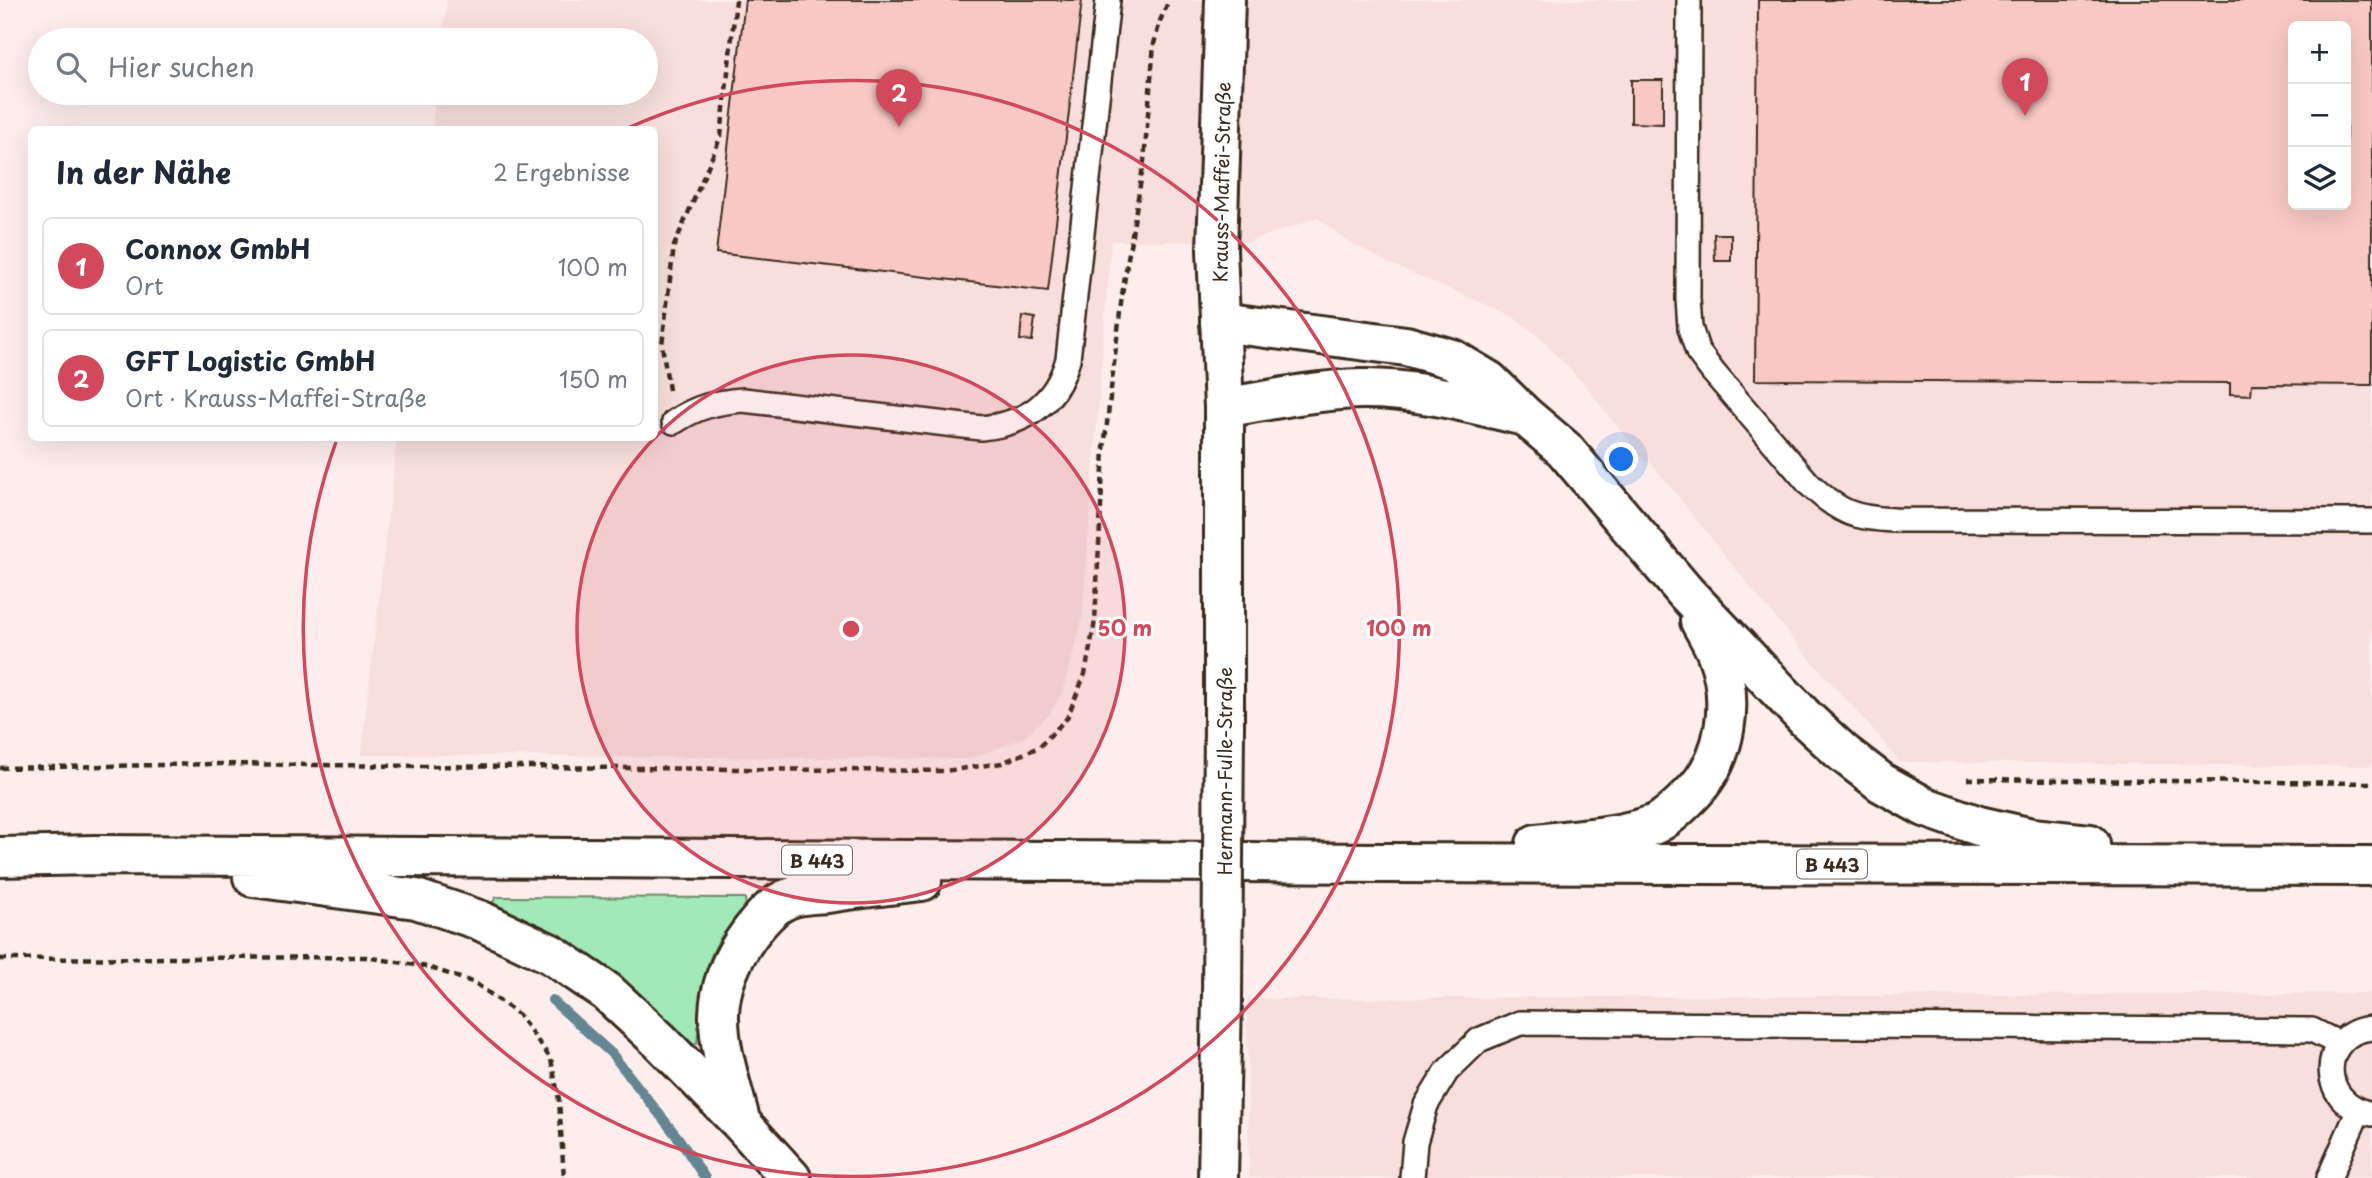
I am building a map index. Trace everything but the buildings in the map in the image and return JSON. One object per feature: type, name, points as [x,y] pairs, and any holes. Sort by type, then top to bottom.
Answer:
[{"type":"main road","name":"Krauss-Maffei-Straße","points":[[1222,363],[1217,250],[1225,0]]},
{"type":"main road","points":[[1220,322],[1405,346],[1452,359],[1489,381],[1583,469],[1686,593],[1807,720],[1843,753],[1882,783],[1925,807],[1979,826],[2032,838],[2279,866]]},
{"type":"main road","name":"Hermann-Fulle-Straße","points":[[1219,1178],[1224,724],[1222,363]]},
{"type":"main road","points":[[1224,408],[1284,397],[1363,389],[1457,401],[1525,415]]},
{"type":"main road","points":[[1384,863],[1620,833],[1655,824],[1678,808],[1698,788],[1713,764],[1723,738],[1727,710],[1725,682],[1717,654],[1686,593]]},
{"type":"main road","points":[[95,855],[416,899],[479,920],[551,954],[607,992],[660,1041],[791,1178]]},
{"type":"main road","name":"B 443","points":[[0,857],[95,855],[2372,866]]},
{"type":"main road","points":[[740,1122],[720,1041],[717,1015],[720,993],[727,972],[742,944],[762,918],[789,898],[1098,861]]},
{"type":"lane","points":[[674,422],[706,405],[743,400],[981,428],[1011,423],[1038,409],[1060,380],[1068,359],[1108,0]]},
{"type":"lane","points":[[1689,0],[1687,270],[1690,328],[1698,352],[1713,372],[1810,485],[1828,502],[1848,514],[1894,520],[2372,521]]},
{"type":"lane","points":[[1412,1178],[1415,1142],[1426,1105],[1447,1071],[1479,1040],[1520,1023],[2312,1030],[2340,1044]]},
{"type":"lane","points":[[2329,1178],[2365,1113],[2348,1105],[2339,1096],[2332,1083],[2333,1057],[2340,1044],[2350,1035],[2372,1028]]},
{"type":"path","points":[[674,422],[662,345],[674,246],[721,136],[736,0]]},
{"type":"path","points":[[0,768],[213,764],[945,771],[1002,763],[1038,747],[1067,718],[1085,674],[1095,621],[1104,449],[1120,308],[1144,161],[1154,44],[1169,0]]},
{"type":"path","points":[[1968,779],[2372,783]]},
{"type":"path","points":[[0,959],[366,957],[428,967],[475,983],[518,1014],[551,1059],[559,1100],[564,1178]]},
{"type":"shaded area","points":[[447,0],[2372,0],[2372,766],[1899,762],[1802,650],[1649,460],[1648,466],[1583,383],[1539,337],[1512,316],[1386,262],[1346,240],[1318,218],[1247,242],[1111,241],[1082,621],[1063,690],[1049,715],[1022,739],[968,759],[361,755],[397,441],[658,441],[658,126],[432,126],[435,105],[658,105],[658,28],[444,28]]},
{"type":"shaded area","points":[[2372,993],[2372,1178],[1249,1178],[1247,999]]},
{"type":"green space","points":[[496,897],[745,898],[746,908],[714,949],[705,975],[697,1044],[691,1045],[615,977],[538,925],[496,908],[493,902]]},
{"type":"waterway","points":[[552,1000],[612,1054],[679,1139],[705,1178]]},
{"type":"place","name":"Connox GmbH","points":[[2025,116]]},
{"type":"place","name":"GFT Logistic GmbH","points":[[899,127]]}]
